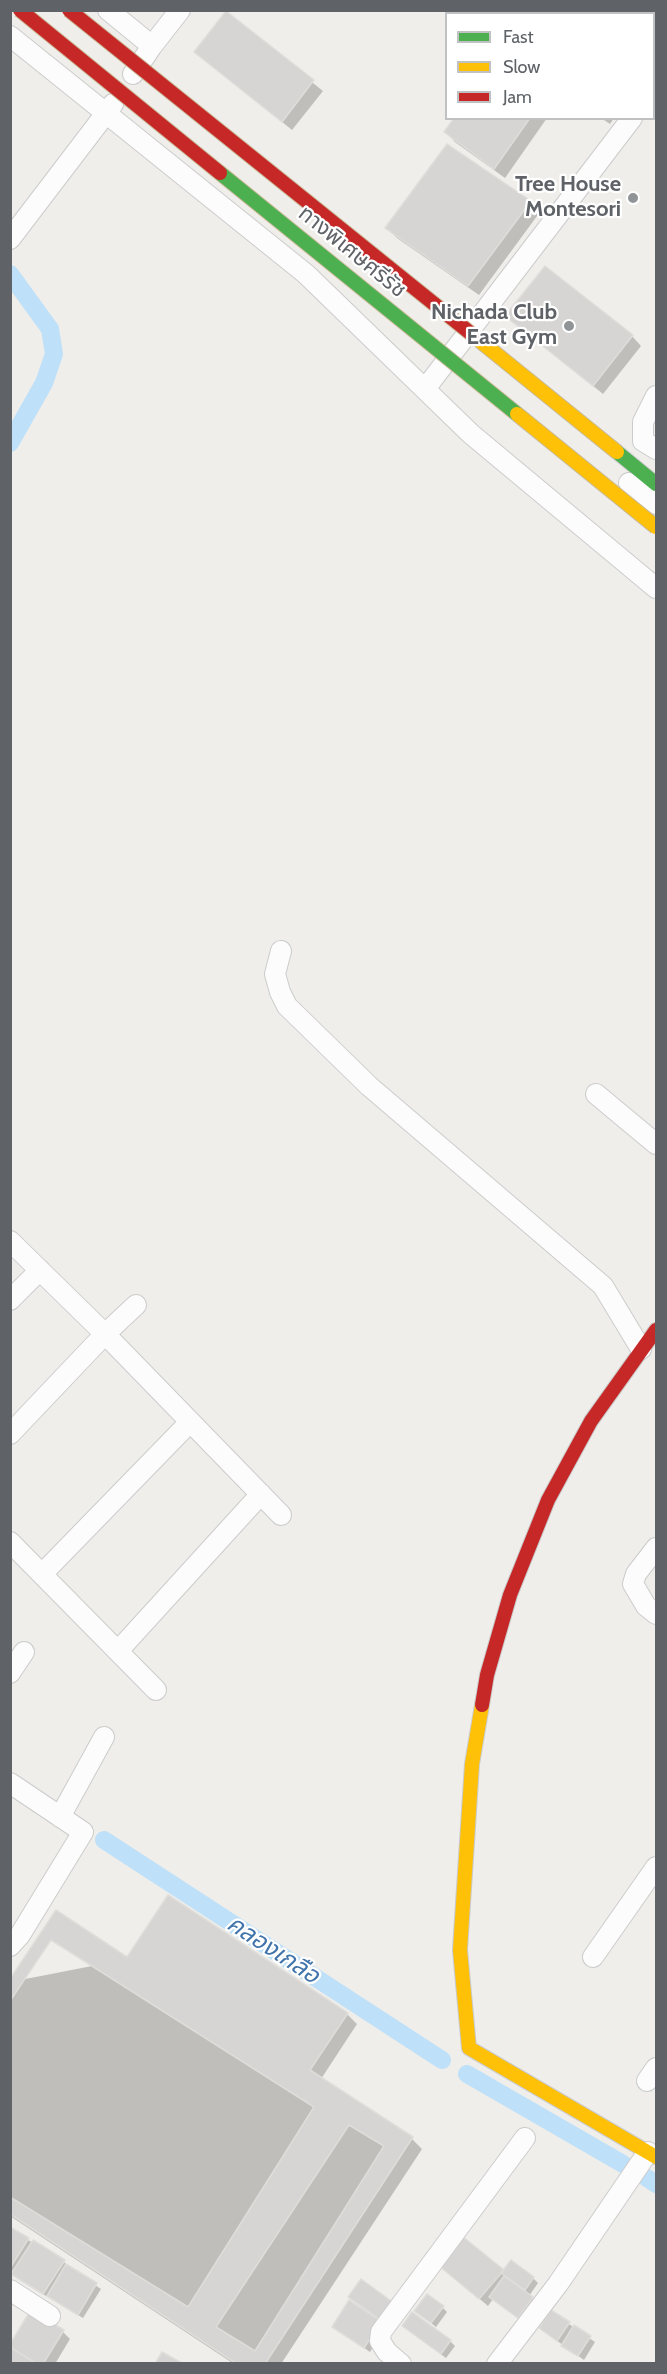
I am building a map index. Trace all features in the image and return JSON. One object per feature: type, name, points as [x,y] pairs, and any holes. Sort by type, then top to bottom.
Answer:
[{"type":"main road","name":"ทางพิเศษศรีรัช","points":[[20,10],[657,527]]},
{"type":"main road","name":"ทางพิเศษศรีรัช","points":[[69,10],[657,484]]},
{"type":"main road","points":[[617,452],[657,477]]},
{"type":"main road","points":[[652,2155],[469,2048],[460,1950],[472,1764],[487,1675],[510,1595],[548,1500],[591,1422],[641,1349],[657,1330]]},
{"type":"street","points":[[108,10],[152,46]]},
{"type":"street","points":[[10,239],[106,115],[152,46],[180,10]]},
{"type":"street","points":[[10,36],[306,274],[471,434],[657,588]]},
{"type":"street","points":[[425,389],[630,120]]},
{"type":"street","points":[[466,351],[657,504]]},
{"type":"street","points":[[657,396],[643,422],[643,441],[657,449]]},
{"type":"street","points":[[281,951],[275,974],[287,1006],[369,1086],[603,1286],[641,1349]]},
{"type":"street","points":[[596,1094],[657,1144]]},
{"type":"street","points":[[10,1241],[105,1334],[281,1515]]},
{"type":"street","points":[[10,1300],[40,1270]]},
{"type":"street","points":[[10,1434],[105,1334],[136,1305]]},
{"type":"street","points":[[43,1574],[190,1422]]},
{"type":"street","points":[[118,1651],[261,1494]]},
{"type":"street","points":[[10,1542],[156,1690]]},
{"type":"street","points":[[657,1548],[636,1574],[633,1584],[646,1606],[657,1614]]},
{"type":"street","points":[[10,1673],[24,1652]]},
{"type":"street","points":[[60,1817],[104,1737]]},
{"type":"street","points":[[10,1783],[83,1832],[20,1935],[10,1946]]},
{"type":"street","points":[[593,1957],[657,1866]]},
{"type":"street","points":[[389,2360],[380,2341],[381,2332],[525,2138]]},
{"type":"street","points":[[496,2364],[558,2284],[652,2155]]},
{"type":"street","points":[[13,2297],[50,2316]]},
{"type":"building","points":[[532,10],[552,10],[554,12],[531,12]]},
{"type":"building","points":[[226,11],[314,80],[282,122],[194,52]]},
{"type":"building","points":[[453,120],[529,120],[494,169],[444,132]]},
{"type":"building","points":[[447,144],[531,201],[468,286],[385,228]]},
{"type":"building","name":"Nichada Club East Gym","points":[[545,266],[633,335],[593,386],[505,316]]},
{"type":"building","points":[[168,1895],[348,2013],[310,2070],[413,2137],[265,2364],[237,2364],[10,2214],[10,1979],[56,1910],[127,1957]]},
{"type":"building","points":[[51,1940],[314,2107],[188,2307],[10,2197],[10,2001]]},
{"type":"building","points":[[349,2125],[384,2146],[255,2351],[216,2327]]},
{"type":"building","points":[[10,2227],[29,2238],[10,2268]]},
{"type":"building","points":[[462,2236],[504,2270],[479,2299],[438,2265]]},
{"type":"building","points":[[33,2240],[65,2260],[43,2294],[11,2274]]},
{"type":"building","points":[[511,2260],[534,2277],[525,2290],[501,2273]]},
{"type":"building","points":[[66,2264],[97,2283],[78,2315],[47,2296]]},
{"type":"building","points":[[504,2276],[533,2297],[518,2318],[489,2297]]},
{"type":"building","points":[[361,2279],[398,2306],[385,2323],[348,2297]]},
{"type":"building","points":[[427,2294],[444,2306],[431,2323],[414,2311]]},
{"type":"building","points":[[349,2300],[381,2321],[364,2348],[332,2327]]},
{"type":"building","points":[[31,2310],[64,2330],[43,2364],[37,2364],[10,2347]]},
{"type":"building","points":[[551,2310],[570,2322],[557,2341],[539,2328]]},
{"type":"building","points":[[412,2312],[451,2340],[441,2354],[402,2326]]},
{"type":"building","points":[[574,2325],[591,2336],[578,2356],[561,2346]]},
{"type":"building","points":[[10,2347],[37,2364],[10,2364]]},
{"type":"building","points":[[162,2352],[182,2363],[182,2364],[155,2364]]},
{"type":"waterway","points":[[10,274],[50,329],[54,354],[44,383],[10,443]]},
{"type":"waterway","name":"คลองเกลือ","points":[[104,1840],[442,2060]]},
{"type":"waterway","name":"คลองเกลือ","points":[[467,2074],[623,2164]]},
{"type":"waterway","name":"คลองเกลือ","points":[[647,2178],[656,2184]]},
{"type":"traffic: fast","points":[[220,173],[517,414]]},
{"type":"traffic: fast","points":[[617,452],[656,484]]},
{"type":"traffic: slow","points":[[474,336],[617,452]]},
{"type":"traffic: slow","points":[[517,414],[656,527]]},
{"type":"traffic: slow","points":[[482,1705],[472,1764],[460,1950],[469,2048],[656,2157]]},
{"type":"traffic: jam","points":[[20,10],[220,173]]},
{"type":"traffic: jam","points":[[69,10],[474,336]]},
{"type":"traffic: jam","points":[[482,1705],[487,1675],[510,1595],[548,1500],[591,1421],[656,1330]]},
{"type":"place","name":"Tree House Montesori","points":[[633,198]]},
{"type":"place","name":"Nichada Club East Gym","points":[[569,326]]}]
